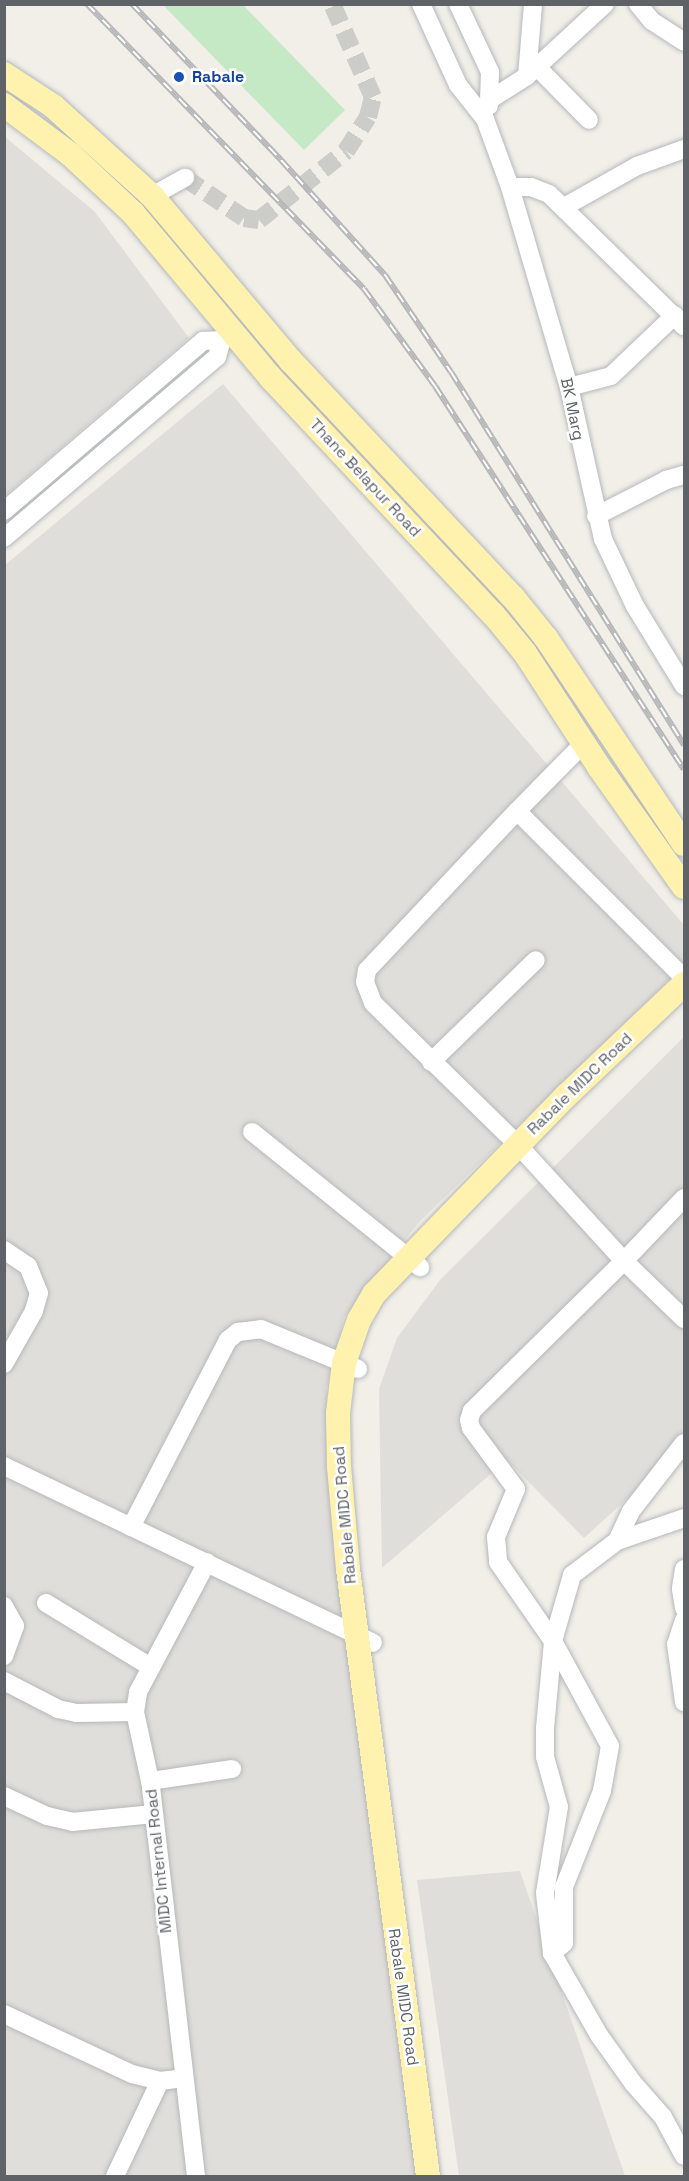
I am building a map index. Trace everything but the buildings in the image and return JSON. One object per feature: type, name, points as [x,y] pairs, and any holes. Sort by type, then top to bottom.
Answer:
[{"type":"main road","name":"Thane Belapur Road","points":[[4,74],[52,106],[152,196],[291,361],[539,630],[684,844]]},
{"type":"main road","name":"Thane Belapur Road","points":[[4,105],[71,154],[133,213],[226,336],[493,614],[525,653],[684,887]]},
{"type":"main road","name":"Rabale MIDC Road","points":[[428,2176],[422,2092],[379,1762],[345,1467],[351,1366],[373,1323],[414,1262],[684,984]]},
{"type":"main road","name":"Rabale MIDC Road","points":[[523,1151],[684,1002]]},
{"type":"main road","name":"Rabale MIDC Road","points":[[422,2092],[440,2176]]},
{"type":"street","name":"BK Marg","points":[[421,4],[458,85],[485,119],[510,187],[569,387],[596,516],[603,539],[635,606],[684,686]]},
{"type":"street","points":[[458,4],[490,72],[491,99],[485,119]]},
{"type":"street","points":[[532,4],[532,71],[589,120]]},
{"type":"street","points":[[491,99],[532,71],[605,4]]},
{"type":"street","points":[[638,4],[652,21],[684,42]]},
{"type":"street","points":[[564,207],[637,166],[684,149]]},
{"type":"street","points":[[152,196],[185,178]]},
{"type":"street","points":[[510,187],[531,187],[549,194],[680,320],[611,376],[569,387]]},
{"type":"street","points":[[4,511],[203,341],[226,336]]},
{"type":"street","points":[[4,538],[217,357],[226,336]]},
{"type":"street","points":[[596,516],[666,480],[684,475]]},
{"type":"street","points":[[584,743],[367,970],[365,982],[373,1003],[523,1151],[624,1261],[684,1319]]},
{"type":"street","points":[[517,811],[684,978]]},
{"type":"street","points":[[431,1062],[536,960]]},
{"type":"street","points":[[252,1132],[414,1262]]},
{"type":"street","points":[[552,1953],[564,1943],[564,1887],[602,1791],[612,1755],[606,1734],[554,1641],[498,1562],[496,1537],[516,1489],[471,1428],[469,1420],[472,1411],[624,1261],[684,1198]]},
{"type":"street","points":[[4,1250],[28,1266],[39,1293],[34,1311],[4,1364]]},
{"type":"street","points":[[131,1527],[228,1340],[238,1332],[261,1329],[351,1366]]},
{"type":"street","points":[[617,1541],[631,1511],[684,1443]]},
{"type":"street","points":[[4,1466],[366,1640]]},
{"type":"street","points":[[684,1518],[617,1541],[572,1575],[554,1641],[545,1757],[559,1807],[545,1893],[552,1953],[599,2035],[633,2083],[663,2117],[684,2156]]},
{"type":"street","name":"MIDC Internal Road","points":[[196,2176],[150,1781],[135,1712],[138,1692],[207,1562]]},
{"type":"street","points":[[684,1569],[681,1589],[684,1608]]},
{"type":"street","points":[[46,1603],[151,1667]]},
{"type":"street","points":[[4,1606],[15,1626],[4,1656]]},
{"type":"street","points":[[684,1620],[676,1644],[684,1702]]},
{"type":"street","points":[[4,1681],[58,1709],[78,1713],[135,1712]]},
{"type":"street","points":[[150,1781],[232,1769]]},
{"type":"street","points":[[4,1796],[47,1816],[72,1822],[154,1814]]},
{"type":"street","points":[[4,2014],[132,2074],[159,2081],[184,2078]]},
{"type":"street","points":[[115,2176],[159,2081]]},
{"type":"shaded area","points":[[4,136],[95,212],[189,338],[5,496]]},
{"type":"shaded area","points":[[223,384],[684,925],[684,965],[419,1222],[344,1317],[326,1389],[332,1479],[417,2176],[5,2176],[5,565]]},
{"type":"shaded area","points":[[684,1037],[684,1447],[584,1538],[507,1460],[382,1568],[379,1389],[397,1338],[440,1280]]},
{"type":"shaded area","points":[[520,1871],[625,2176],[459,2176],[417,1880]]},
{"type":"green space","points":[[163,5],[243,5],[345,110],[304,150]]},
{"type":"tunnel","points":[[185,178],[244,218],[259,220],[346,151],[368,117],[373,97],[332,4]]},
{"type":"railway","points":[[87,4],[364,289],[435,386],[684,769]]},
{"type":"railway","points":[[132,4],[281,160],[385,275],[451,372],[684,745]]},
{"type":"place","name":"Rabale","points":[[179,77]]}]
